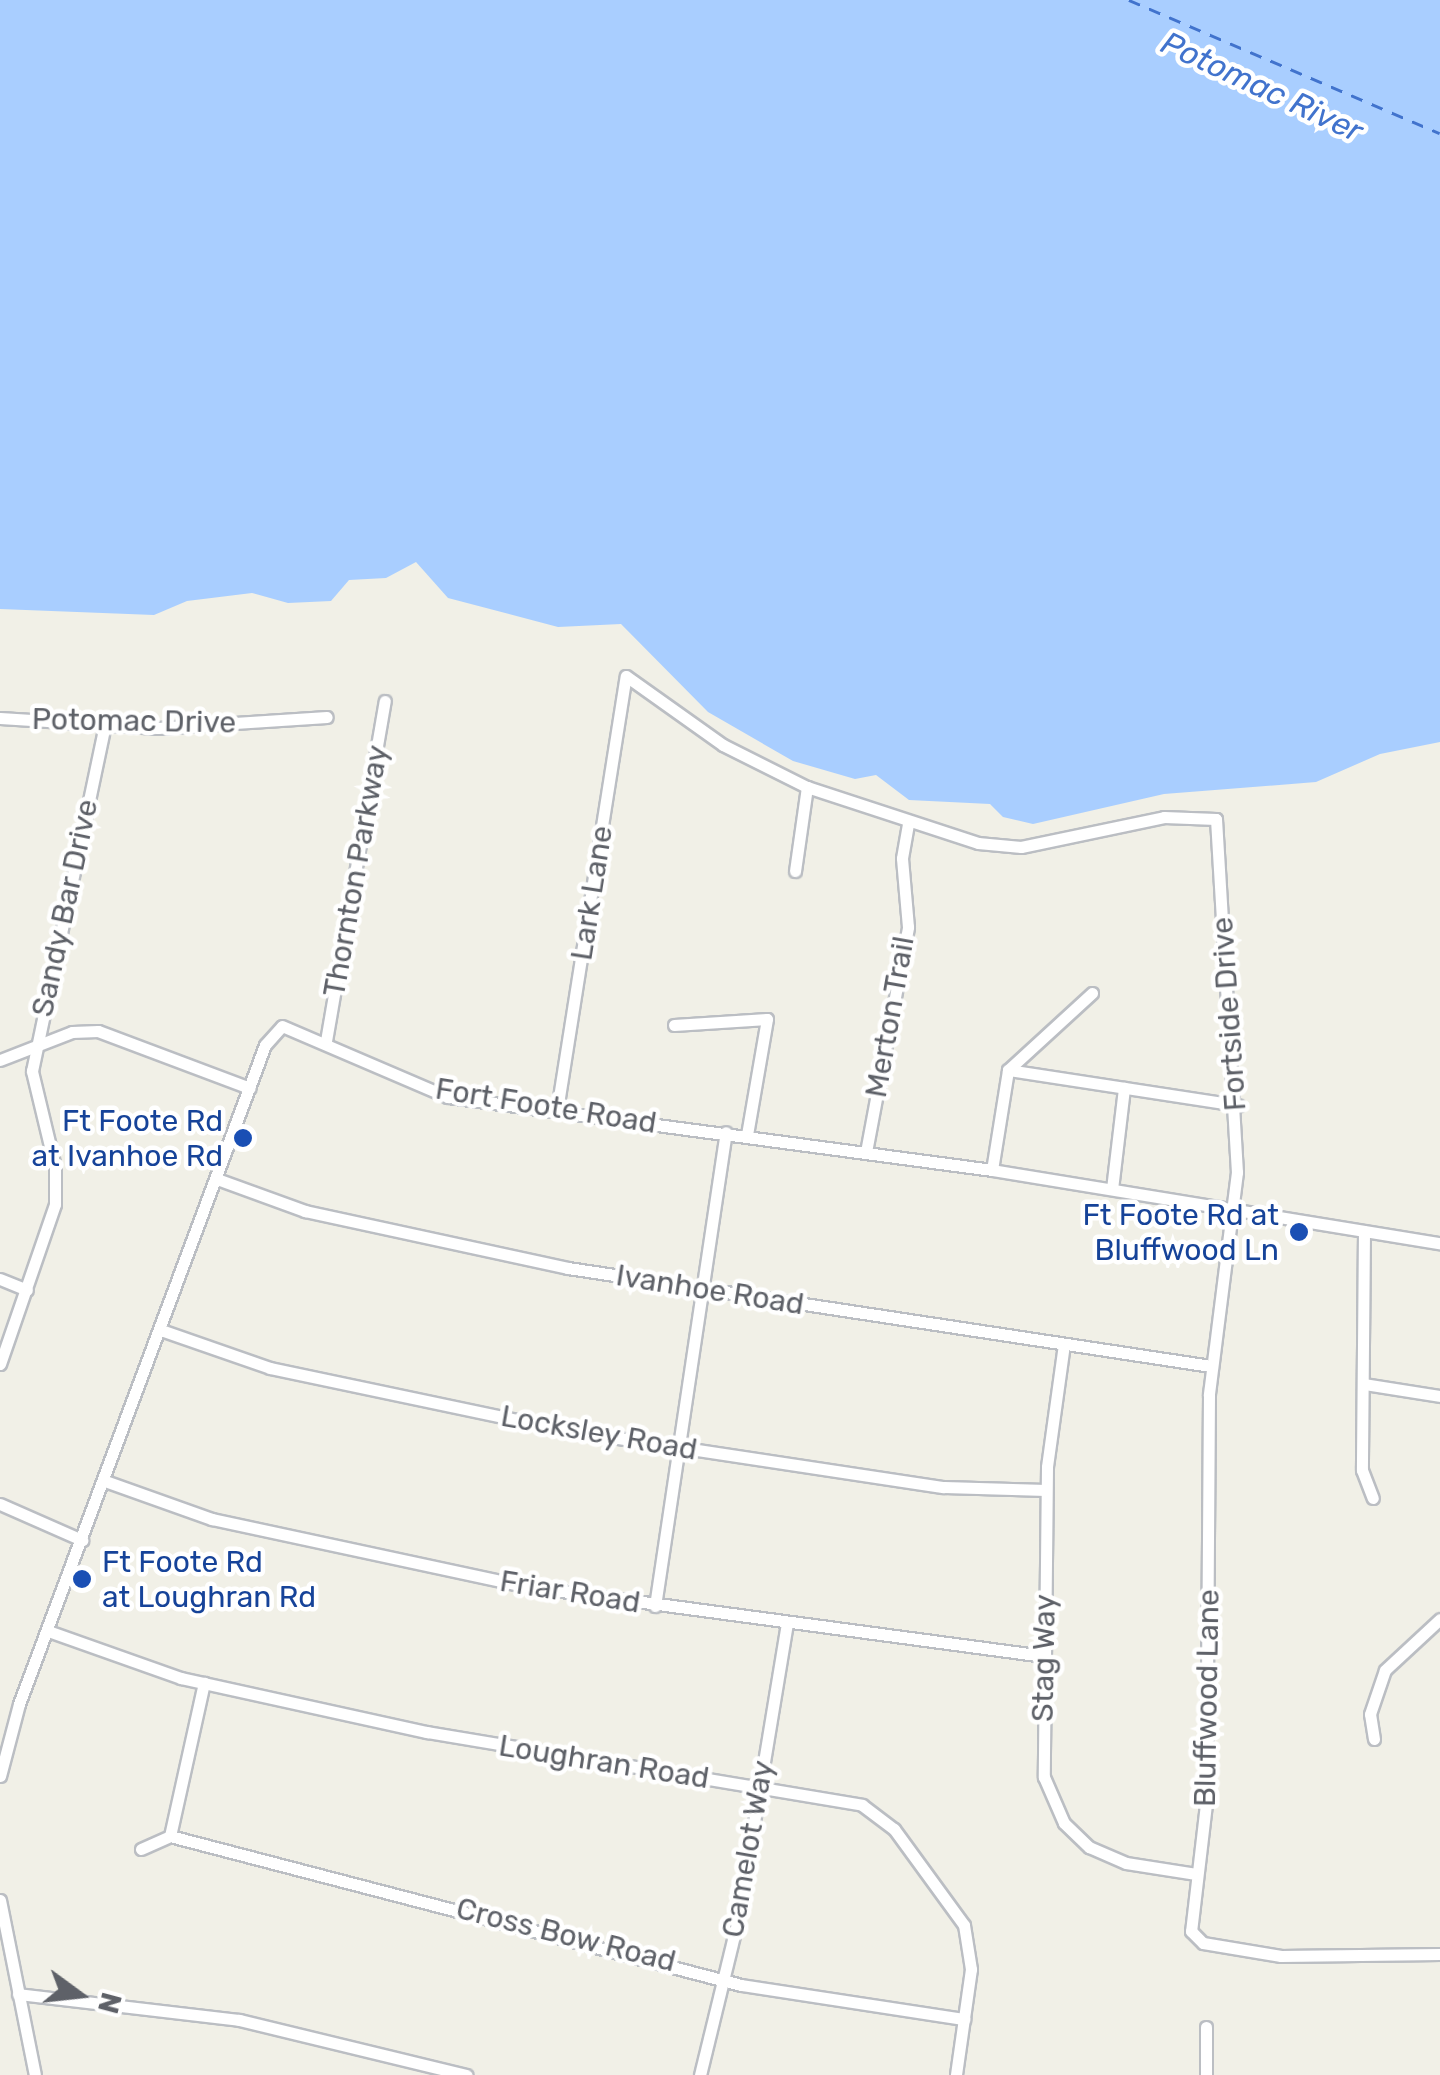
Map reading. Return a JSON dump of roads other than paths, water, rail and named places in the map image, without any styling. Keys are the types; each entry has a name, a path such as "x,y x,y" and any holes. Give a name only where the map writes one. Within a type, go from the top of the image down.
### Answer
{"street":[{"name":"Lark Lane","path":"557,1110 626,676 722,745 806,787"},
{"name":"Thornton Parkway","path":"326,1041 384,701"},
{"name":"Potomac Drive","path":"0,718 104,726 327,717"},
{"name":"Sandy Bar Drive","path":"36,1044 104,726"},
{"path":"794,871 806,787 908,823"},
{"name":"Fortside Drive","path":"908,823 1022,847 1164,816 1216,818 1238,1105 1235,1210"},
{"name":"Merton Trail","path":"866,1152 908,927 902,869 908,823"},
{"path":"992,1170 1008,1070 1092,993"},
{"path":"674,1026 767,1019 747,1135"},
{"name":"Fort Foote Road","path":"0,1776 2,1749 275,1028 326,1041 430,1092 992,1170 1440,1243"},
{"name":"Sandy Bar Drive","path":"36,1044 72,1032 111,1032 250,1088"},
{"path":"0,1060 36,1044 34,1097 56,1189 27,1290 0,1364"},
{"path":"1008,1070 1238,1105"},
{"path":"1112,1189 1124,1088"},
{"path":"655,1606 726,1132"},
{"name":"Ivanhoe Road","path":"218,1180 305,1211 702,1289 1211,1366"},
{"name":"Bluffwood Lane","path":"1235,1210 1211,1366 1206,1804 1190,1923 1203,1943 1291,1956 1440,1954"},
{"path":"1364,1230 1362,1470 1373,1498"},
{"path":"0,1279 27,1290"},
{"name":"Locksley Road","path":"162,1330 270,1368 678,1447 944,1487 1046,1490"},
{"name":"Stag Way","path":"1064,1344 1046,1490 1044,1777 1064,1823 1106,1856 1196,1874"},
{"path":"1364,1384 1440,1396"},
{"name":"Friar Road","path":"105,1481 243,1526 655,1606 1044,1656"},
{"path":"0,1504 82,1540"},
{"path":"1374,1738 1370,1714 1385,1670 1440,1619"},
{"name":"Camelot Way","path":"700,2075 724,1978 787,1622"},
{"name":"Loughran Road","path":"48,1632 204,1683 491,1745 848,1800 894,1829 964,1925 971,1953 956,2075"},
{"path":"141,1848 170,1836 204,1683"},
{"name":"Cross Bow Road","path":"170,1836 724,1978 964,2019"},
{"path":"0,1900 35,2075"},
{"path":"18,1994 239,2020 466,2075"},
{"path":"1206,2027 1206,2075"}],"water":[{"name":"Potomac River","path":"0,0 1440,0 1440,742 1380,754 1316,782 1164,794 1033,824 1003,817 990,804 909,800 876,775 855,779 793,761 708,712 621,624 558,627 448,598 416,562 386,578 349,580 331,601 288,603 252,593 187,601 154,615 0,609"}],"place":[{"name":"Ft Foote Rd at Ivanhoe Rd","path":"243,1138"},
{"name":"Ft Foote Rd at Bluffwood Ln","path":"1299,1232"},
{"name":"Ft Foote Rd at Loughran Rd","path":"82,1579"}]}
